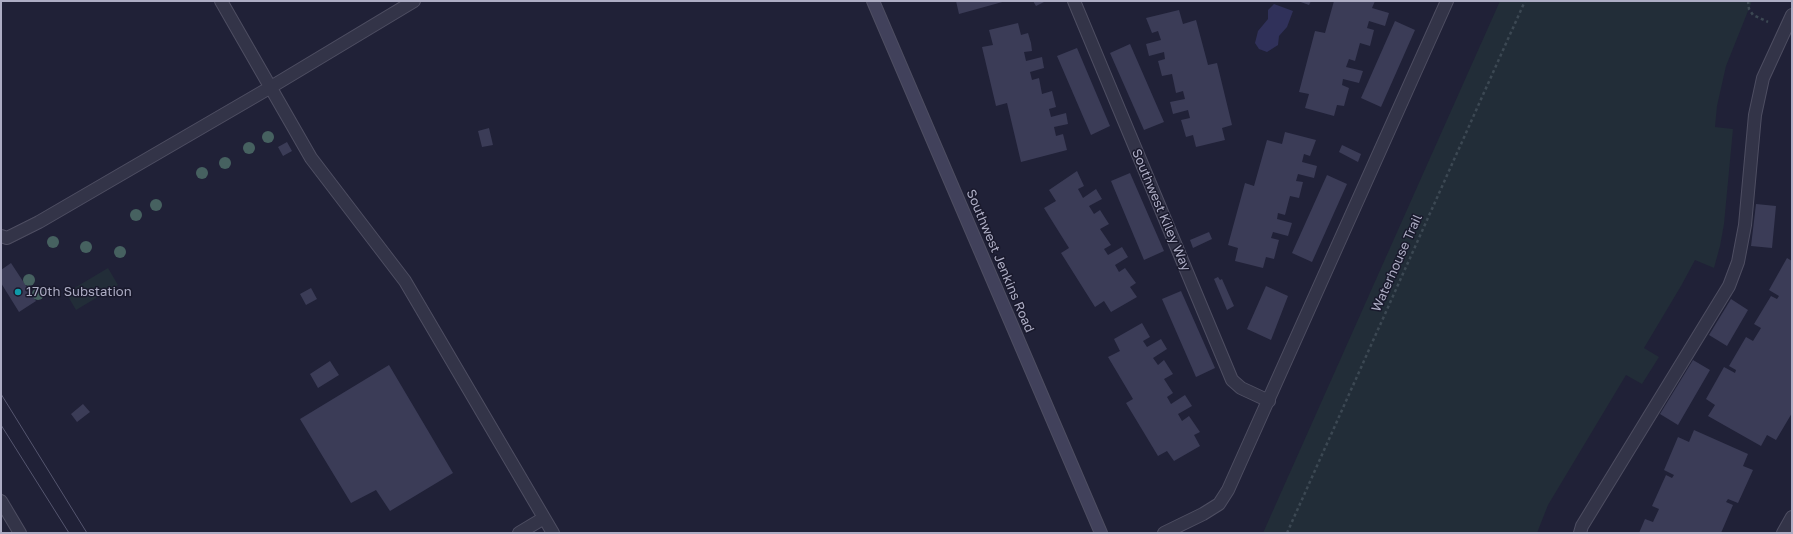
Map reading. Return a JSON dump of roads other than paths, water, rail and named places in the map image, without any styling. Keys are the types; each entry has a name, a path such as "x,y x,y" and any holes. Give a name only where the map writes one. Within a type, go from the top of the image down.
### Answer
{"main road":[{"name":"Southwest Jenkins Road","path":"873,1 1101,533"}],"lane":[{"path":"221,1 311,158 405,281 553,533"},
{"path":"1,236 7,238 39,222 271,87 414,1"},
{"name":"Southwest Kiley Way","path":"1074,1 1232,380 1241,388 1269,402"},
{"path":"1164,533 1203,514 1219,504 1228,490 1269,402 1447,1"},
{"path":"1580,533 1582,526 1729,286 1738,262 1745,225 1755,115 1763,78 1792,15"},
{"path":"1,501 20,533"},
{"path":"1782,533 1792,517"},
{"path":"520,533 544,518"}],"tram line":[{"path":"1,394 87,533"},
{"path":"1,425 69,533"}],"place":[{"name":"170th Substation","path":"18,292"}]}
